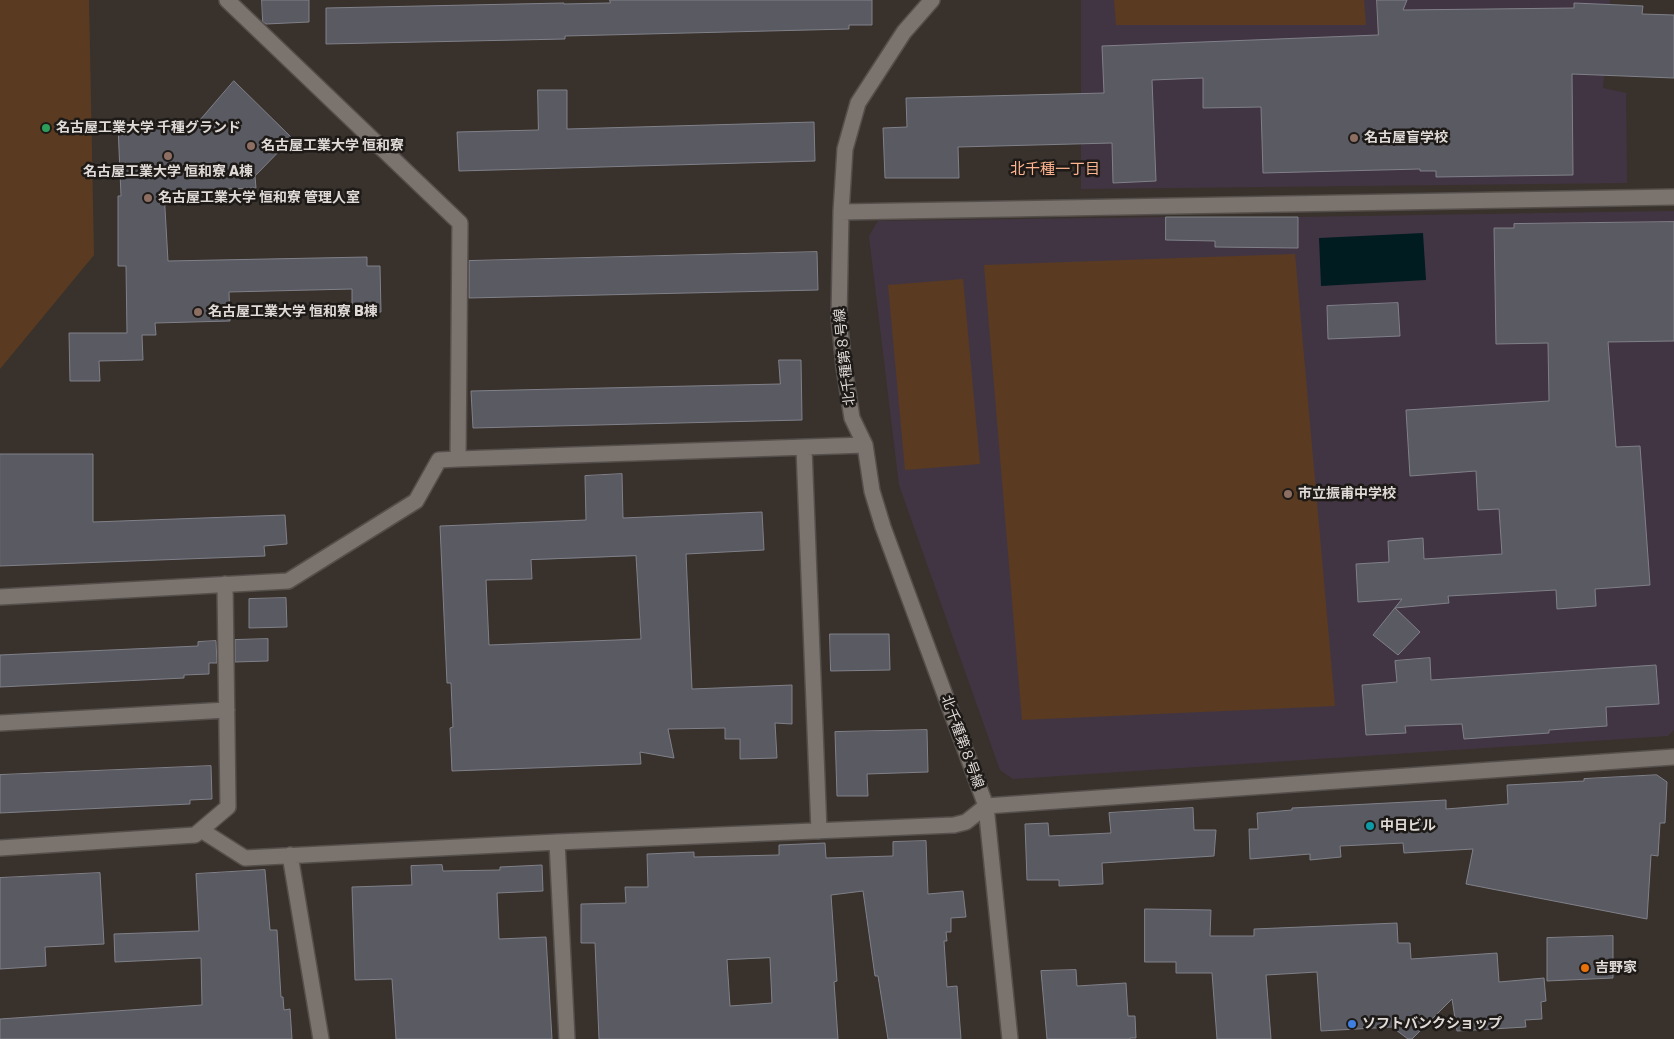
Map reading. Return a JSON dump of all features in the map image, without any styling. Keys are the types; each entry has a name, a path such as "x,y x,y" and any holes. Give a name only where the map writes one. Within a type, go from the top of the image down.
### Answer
{"street":[{"path":"227,0 460,223 458,459"},
{"name":"北千種第８号線","path":"932,0 904,32 858,103 845,149 841,212 839,318 852,418 865,445 872,491 883,527 986,806 1010,1039"},
{"path":"841,212 1674,197"},
{"path":"0,597 288,581 416,501 439,460 865,445"},
{"path":"804,448 820,830"},
{"path":"0,848 195,835 228,807 225,584"},
{"path":"0,723 227,710"},
{"path":"201,830 245,858 556,842 954,825 966,822 986,806 1674,757"},
{"path":"556,842 567,1039"},
{"path":"290,855 321,1039"}],"shaded area":[{"name":"名古屋工業大学 千種グランド","path":"0,0 89,0 94,255 0,369"},
{"name":"名古屋盲学校","path":"1081,0 1610,0 1603,88 1626,93 1627,183 1081,189"},
{"path":"1114,0 1364,0 1366,25 1116,25"},
{"name":"市立振甫中学校","path":"1674,211 1674,730 1668,736 1013,779 1000,770 899,485 869,236 878,221"},
{"path":"1295,254 1335,706 1022,720 984,265"},
{"path":"963,279 980,464 905,470 888,285"}],"water":[{"path":"1423,233 1426,280 1321,286 1319,238"}],"building":[{"path":"262,0 309,0 309,22 266,24 263,22"},
{"path":"610,0 872,0 872,25 849,25 849,29 565,36 565,39 326,44 326,8 610,3"},
{"name":"名古屋盲学校","path":"1377,0 1407,0 1403,10 1574,8 1574,3 1643,6 1642,14 1674,15 1674,78 1572,74 1573,175 1436,177 1436,171 1420,171 1420,169 1263,173 1261,107 1203,108 1203,78 1152,80 1156,181 1113,183 1112,143 958,147 959,178 885,178 883,128 907,127 906,98 1104,93 1102,46 1378,35"},
{"path":"234,81 292,138 255,176 256,188 164,191 168,261 367,257 367,266 380,266 381,312 352,312 352,289 229,292 230,321 155,323 156,335 142,335 143,360 99,361 100,381 70,381 69,333 127,333 126,266 118,266 118,196 121,196 118,126 197,123"},
{"path":"538,90 567,90 567,129 814,122 815,161 459,171 457,132 538,130"},
{"path":"1166,217 1298,217 1298,248 1215,247 1215,241 1166,240"},
{"path":"1674,222 1674,341 1608,342 1616,447 1640,446 1650,585 1595,589 1596,606 1557,609 1556,590 1448,596 1449,603 1395,608 1420,632 1398,655 1373,635 1402,599 1358,602 1356,564 1389,562 1388,541 1423,538 1424,559 1502,554 1499,509 1478,510 1476,471 1410,476 1406,410 1549,401 1548,343 1496,344 1494,228 1514,228 1514,224"},
{"path":"817,252 818,290 469,298 469,261"},
{"path":"1398,303 1400,336 1328,339 1327,306"},
{"path":"779,360 801,360 802,420 473,428 471,391 780,384"},
{"path":"0,454 93,454 93,522 285,515 287,544 264,546 265,556 0,566"},
{"path":"622,474 623,518 762,512 764,550 686,554 692,689 792,685 792,724 775,723 777,758 740,759 740,739 725,739 725,728 668,729 674,758 640,752 641,764 452,771 450,728 453,727 451,683 447,683 440,526 586,520 585,476","holes":["636,556 641,639 489,645 486,580 532,579 531,560"]},
{"path":"286,598 287,627 249,628 249,599"},
{"path":"830,634 889,634 890,670 831,671"},
{"path":"268,639 268,661 235,662 235,640"},
{"path":"216,641 217,663 209,663 209,674 184,675 184,678 0,687 0,655 198,646 198,642"},
{"path":"1430,658 1431,680 1656,665 1659,704 1606,707 1607,726 1549,730 1549,733 1464,739 1462,724 1405,726 1406,733 1366,735 1362,685 1397,682 1395,661"},
{"path":"927,730 928,772 867,774 868,796 837,796 835,732"},
{"path":"211,766 212,799 190,800 190,804 0,813 0,775"},
{"path":"1657,775 1667,782 1665,823 1660,823 1658,856 1651,855 1647,919 1466,884 1473,849 1404,853 1403,843 1340,846 1341,857 1310,860 1310,854 1250,859 1249,829 1258,829 1257,813 1292,810 1292,808 1446,800 1446,809 1508,804 1507,785"},
{"path":"1193,808 1194,830 1216,830 1214,856 1102,863 1103,884 1059,886 1059,880 1027,880 1025,824 1048,823 1049,836 1111,833 1109,813"},
{"path":"926,841 928,894 963,891 966,917 951,918 951,932 946,932 947,941 944,941 947,987 957,986 961,1039 888,1039 878,976 875,976 863,891 831,895 837,981 834,982 838,1039 599,1039 595,943 581,943 581,904 626,903 625,887 648,887 647,854 694,852 694,857 779,855 779,845 825,843 826,858 893,856 893,842","holes":["770,958 772,1003 730,1006 727,960"]},
{"path":"442,865 443,871 500,870 500,867 542,865 543,891 497,893 499,939 546,937 552,1039 396,1039 392,979 355,980 352,887 412,885 411,866"},
{"path":"265,870 270,930 277,930 281,997 283,997 284,1010 290,1009 292,1039 0,1039 0,1019 202,1005 201,958 115,962 114,934 199,931 196,874"},
{"path":"100,873 104,944 45,947 46,966 0,969 0,878"},
{"path":"1145,909 1211,910 1210,936 1254,936 1254,929 1397,923 1398,943 1410,943 1411,959 1497,953 1499,982 1544,978 1546,1001 1541,1002 1542,1019 1525,1020 1526,1027 1457,1031 1452,999 1412,1039 1408,1039 1392,1027 1321,1031 1317,972 1266,975 1271,1039 1217,1039 1212,973 1176,973 1176,962 1145,962"},
{"path":"1613,936 1613,978 1547,981 1547,938"},
{"path":"1076,970 1077,986 1126,983 1128,1016 1135,1016 1136,1038 1047,1039 1041,971"}],"place":[{"name":"名古屋工業大学 千種グランド","path":"46,128"},
{"name":"名古屋盲学校","path":"1354,138"},
{"name":"名古屋工業大学 恒和寮","path":"251,146"},
{"name":"名古屋工業大学 恒和寮 A棟","path":"168,156"},
{"name":"名古屋工業大学 恒和寮 管理人室","path":"148,198"},
{"name":"名古屋工業大学 恒和寮 B棟","path":"198,312"},
{"name":"市立振甫中学校","path":"1288,494"},
{"name":"中日ビル","path":"1370,826"},
{"name":"吉野家","path":"1585,968"},
{"name":"ソフトバンクショップ","path":"1352,1024"}],"district":[{"name":"北千種一丁目","path":"1055,170"}]}
